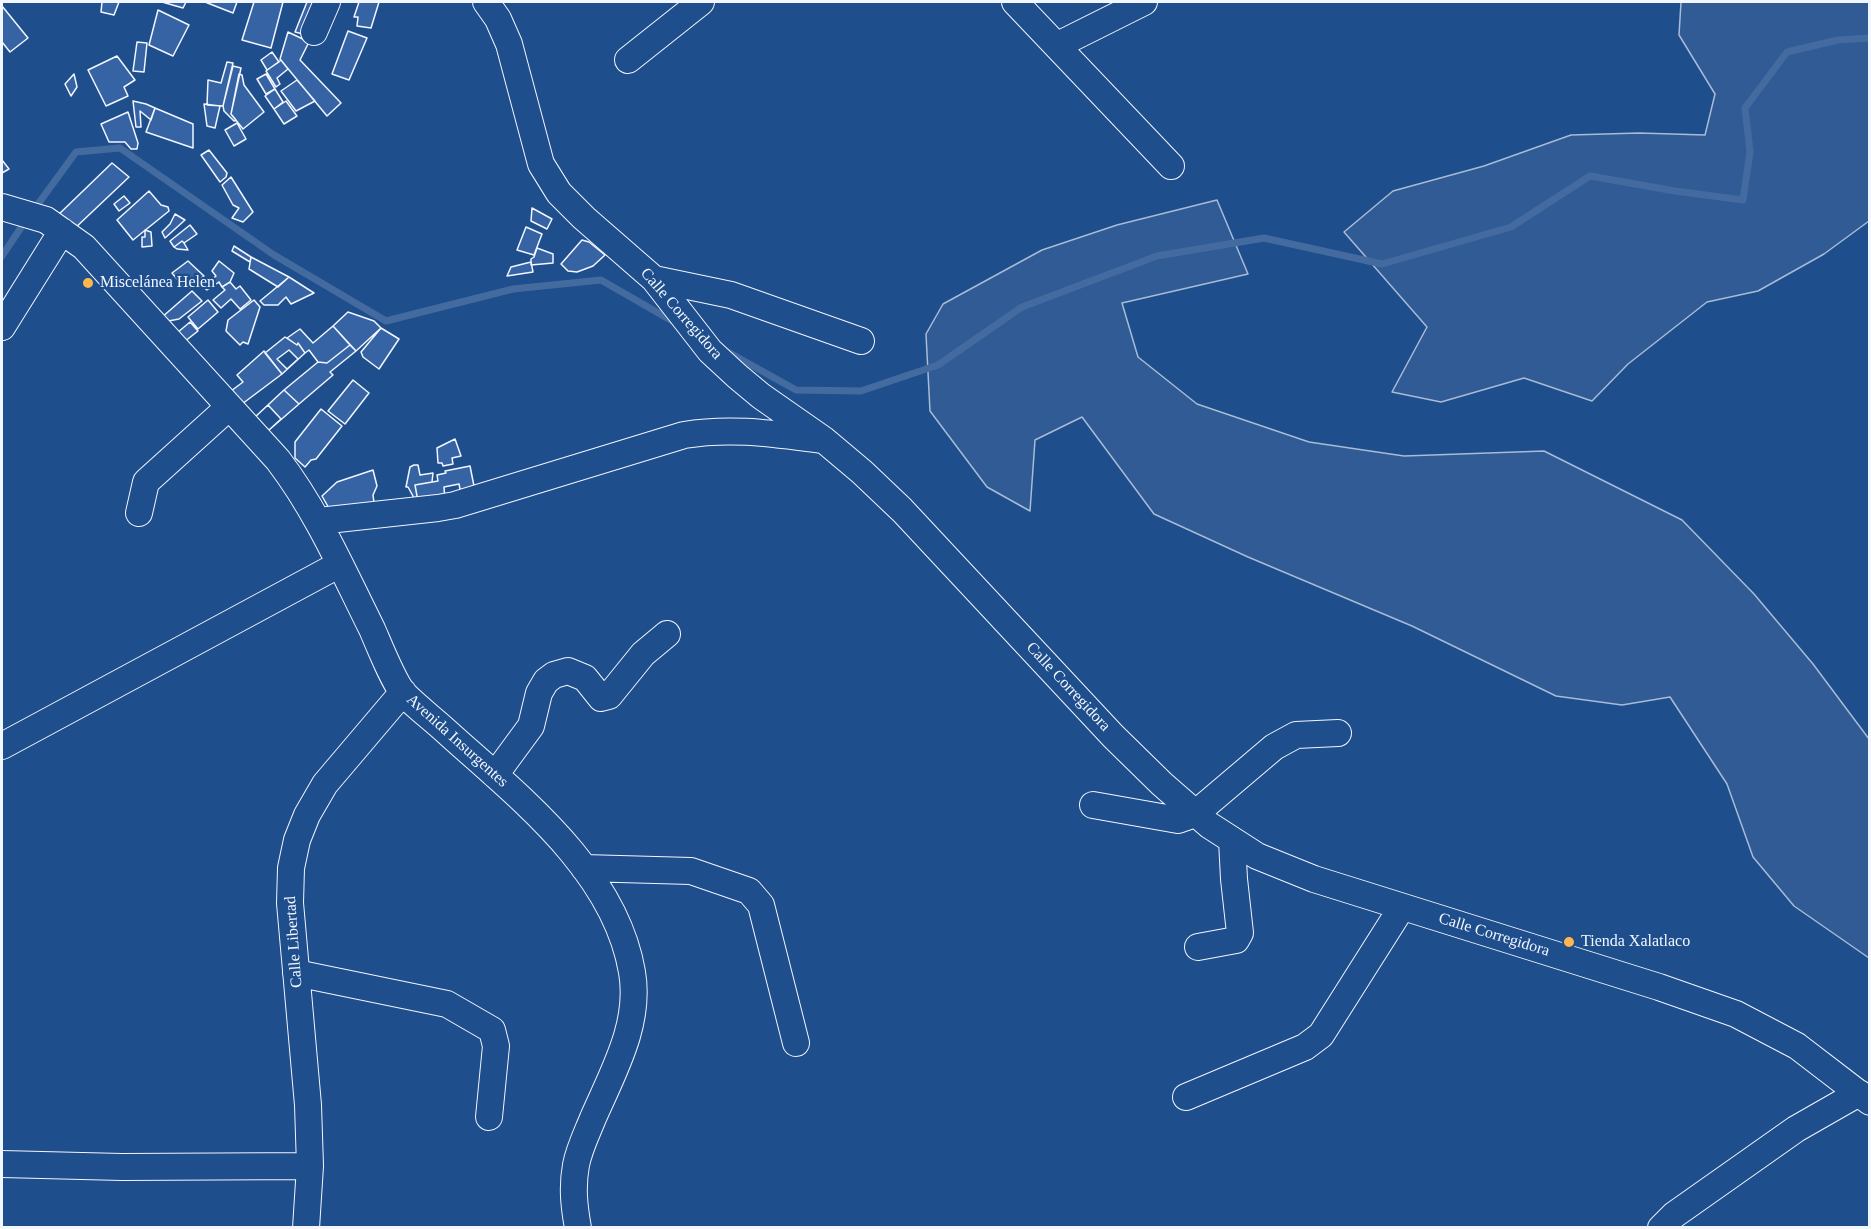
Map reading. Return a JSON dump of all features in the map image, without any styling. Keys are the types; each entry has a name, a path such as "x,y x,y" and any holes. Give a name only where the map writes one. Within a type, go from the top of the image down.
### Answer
{"street":[{"path":"314,32 327,2"},
{"name":"Calle Corregidora","path":"486,2 498,19 509,44 541,164 559,193 654,279 710,351 761,396 824,440 862,471 902,510 1113,736 1195,814 1257,856 1314,879 1659,987 1736,1014 1797,1046 1864,1097"},
{"path":"627,60 701,2"},
{"path":"1015,2 1171,166"},
{"path":"1058,45 1144,2"},
{"path":"2,327 54,226 4,208"},
{"name":"Avenida Insurgentes","path":"54,226 84,247 278,459 319,521 403,692 495,775 563,842 593,879 619,929 632,972 634,1012 622,1051 587,1131 576,1163 572,1195 578,1227"},
{"path":"654,279 731,295 861,341"},
{"path":"139,513 146,482 229,407"},
{"path":"319,521 455,505 684,435 711,430 741,430 824,440"},
{"path":"2,746 340,564"},
{"path":"495,775 531,726 539,693 546,681 554,675 568,671 585,678 601,699 609,696 643,654 667,634"},
{"name":"Calle Libertad","path":"306,1227 310,1166 308,1105 290,903 291,868 297,840 307,815 325,784 403,692"},
{"path":"1093,805 1178,820 1195,814 1274,747 1296,735 1338,733"},
{"path":"1198,947 1236,940 1239,933 1232,840"},
{"path":"584,868 691,871 749,891 761,905 796,1043"},
{"path":"1186,1097 1305,1047 1322,1035 1402,907"},
{"path":"296,973 447,1004 492,1030 496,1046 489,1117"},
{"path":"1661,1227 1674,1215 1796,1129 1864,1097"},
{"path":"2,1164 122,1167 310,1166"}],"shaded area":[{"path":"1681,2 1869,2 1869,221 1824,254 1758,291 1707,302 1628,364 1592,401 1524,378 1441,402 1392,392 1427,327 1344,232 1393,191 1484,166 1571,135 1639,133 1705,135 1715,94 1679,35"},
{"path":"1217,200 1248,274 1122,303 1138,357 1197,404 1309,442 1404,456 1544,451 1682,520 1754,594 1813,664 1869,739 1869,958 1794,906 1753,857 1727,784 1670,697 1622,705 1556,696 1412,626 1248,557 1154,514 1082,417 1035,440 1030,511 987,487 930,411 926,334 943,304 1042,250 1117,225"}],"building":[{"path":"102,2 119,2 114,15 101,12"},
{"path":"162,2 186,2 183,8"},
{"path":"205,2 237,2 233,13"},
{"path":"254,2 283,2 271,48 242,40"},
{"path":"307,2 323,2 311,36 295,32"},
{"path":"359,2 379,2 371,28 357,26 358,17 354,17"},
{"path":"2,6 28,38 10,52 2,42"},
{"path":"158,10 189,25 173,56 149,45"},
{"path":"348,31 367,38 349,80 332,74"},
{"path":"288,32 309,42 300,60 341,103 327,116 280,59"},
{"path":"137,42 147,43 144,72 133,71"},
{"path":"272,52 279,62 267,70 261,60"},
{"path":"117,56 135,80 124,87 128,96 106,106 88,70"},
{"path":"281,60 288,69 277,78 280,84 276,87 266,71"},
{"path":"227,62 233,63 223,106 207,105 208,80 221,83"},
{"path":"233,66 241,68 231,114 236,120 234,121 224,111 223,106"},
{"path":"74,74 77,87 71,96 65,84"},
{"path":"239,74 242,75 244,85 264,112 243,129 231,114"},
{"path":"266,74 275,89 266,94 257,79"},
{"path":"297,80 315,101 296,111 281,91"},
{"path":"275,89 283,102 274,109 265,96"},
{"path":"133,101 155,108 151,120 140,111 141,127 136,127"},
{"path":"286,101 297,116 284,124 274,109"},
{"path":"204,104 220,106 215,128 207,126"},
{"path":"155,108 193,124 193,148 146,132"},
{"path":"128,112 138,143 137,149 131,149 125,142 109,142 101,124"},
{"path":"237,123 246,139 234,146 225,130"},
{"path":"209,150 227,173 220,182 201,155"},
{"path":"2,160 9,169 2,173"},
{"path":"112,163 129,177 73,230 55,218"},
{"path":"231,177 253,212 243,222 232,218 239,208 233,205 222,185"},
{"path":"149,191 161,205 168,207 169,211 133,240 117,220"},
{"path":"124,196 130,203 119,211 114,204"},
{"path":"532,208 552,219 547,229 531,221"},
{"path":"175,214 185,220 165,238 162,232 170,224"},
{"path":"190,225 197,234 174,247 170,241"},
{"path":"526,227 542,234 534,255 517,250"},
{"path":"145,230 151,232 152,246 142,247"},
{"path":"582,240 589,242 605,255 593,266 577,272 568,271 561,264"},
{"path":"182,241 184,243 188,250 174,247"},
{"path":"234,246 251,257 250,262 232,251"},
{"path":"537,248 553,254 553,263 531,265 531,259"},
{"path":"251,257 289,277 278,287 249,269"},
{"path":"188,261 204,276 190,288 186,282 182,285 172,273"},
{"path":"219,261 234,273 230,282 222,287 219,282 207,290 203,287 205,282 216,276 212,271"},
{"path":"531,262 533,272 507,276 511,267"},
{"path":"289,277 314,293 291,304 286,297 278,305 264,305 260,301"},
{"path":"230,282 236,289 240,286 251,300 240,309 231,299 221,308 213,300 225,290 222,287"},
{"path":"192,291 202,301 179,319 163,322 161,318"},
{"path":"208,300 218,312 198,329 188,317"},
{"path":"254,300 260,307 248,344 243,342 240,345 226,331 228,320"},
{"path":"348,312 374,321 381,328 356,351 333,326"},
{"path":"190,322 198,331 184,342 177,333"},
{"path":"333,326 350,345 327,363 318,362 309,350 305,353 298,343 297,345 287,338 300,329 313,343"},
{"path":"381,328 399,339 379,369 363,357 361,352"},
{"path":"285,337 297,345 298,343 305,353 282,374 265,353"},
{"path":"350,345 356,351 330,372 333,375 299,404 284,390 318,362 327,363"},
{"path":"289,350 298,359 287,369 277,359"},
{"path":"264,351 282,374 242,404 231,391 243,382 237,375"},
{"path":"353,380 369,393 345,424 328,411"},
{"path":"284,390 299,404 269,430 254,418"},
{"path":"268,405 281,419 269,430 254,418"},
{"path":"321,409 342,426 316,459 311,460 305,467 295,458 295,442"},
{"path":"455,439 461,456 452,458 453,464 443,466 442,463 438,463 437,448"},
{"path":"418,465 420,475 433,473 432,482 415,485 419,507 406,487 410,467"},
{"path":"470,466 476,496 419,507 415,485 438,481 437,475 446,473 445,471"},
{"path":"373,470 377,486 373,495 375,510 330,510 322,496 337,482"},
{"path":"459,484 462,499 445,502 444,487"}],"waterway":[{"path":"726,351 796,390 861,391 938,365 1022,307 1157,256 1264,238 1382,264 1511,227 1590,176 1743,200 1750,152 1745,108 1787,52 1838,40 1870,38"},
{"path":"33,211 76,152 120,148 274,255 386,321 513,289 601,280 674,322"},
{"path":"2,256 26,220"}],"place":[{"name":"Miscelánea Helen","path":"88,283"},
{"name":"Tienda Xalatlaco","path":"1569,942"}]}
